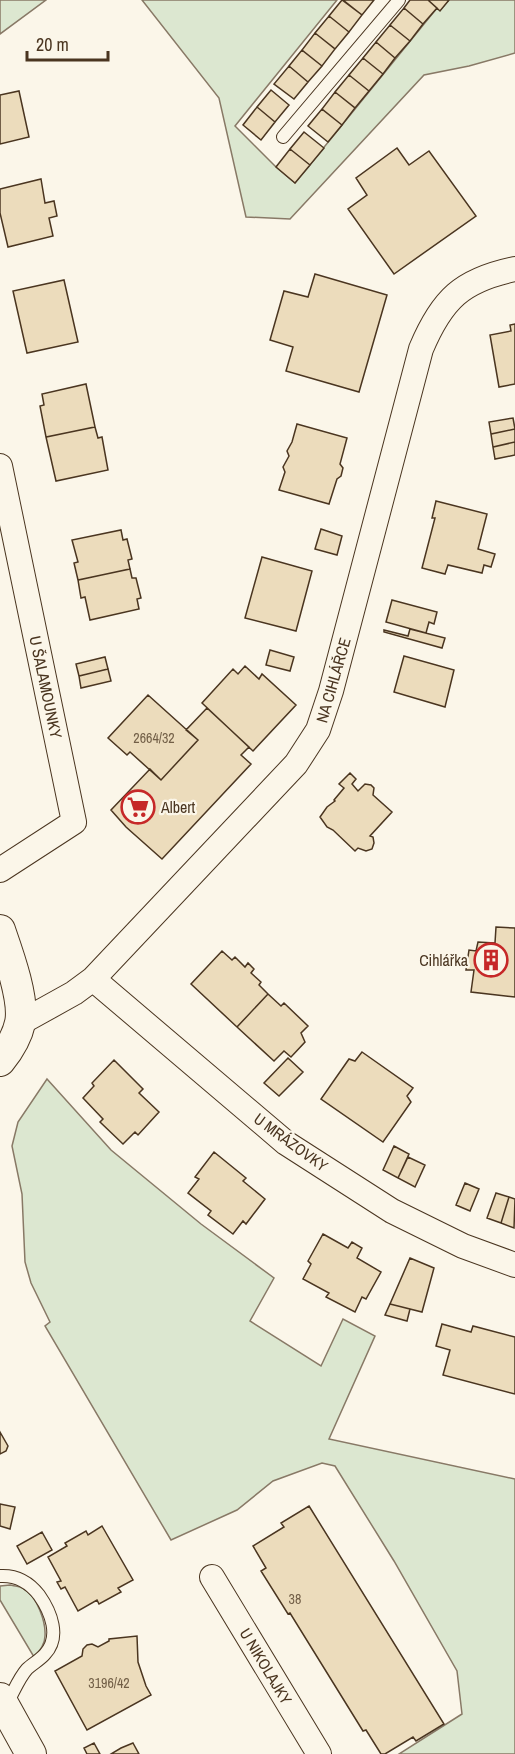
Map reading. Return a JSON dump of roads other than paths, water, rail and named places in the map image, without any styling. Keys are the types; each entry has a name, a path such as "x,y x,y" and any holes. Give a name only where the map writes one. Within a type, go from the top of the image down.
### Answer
{"street":[{"name":"NA CIHLÁŘCE","path":"20,1023 93,980 296,764 318,730 331,691 421,349 433,321 449,299 459,292 489,274 515,269"},
{"name":"U ŠALAMOUNKY","path":"0,466 74,822 0,870"},
{"path":"0,930 19,999 20,1023 9,1049 0,1062"},
{"name":"U MRÁZOVKY","path":"93,980 286,1143 392,1211 463,1246 515,1265"},
{"name":"U NIKOLAJKY","path":"212,1577 319,1754"},
{"path":"2,1707 32,1754"}],"lane":[{"path":"282,137 399,0"},
{"path":"0,1576 16,1577 36,1590 54,1627 49,1650 27,1669 2,1707"}],"place":[{"name":"Albert","path":"138,807"},
{"name":"Cihlářka","path":"491,960"}]}
